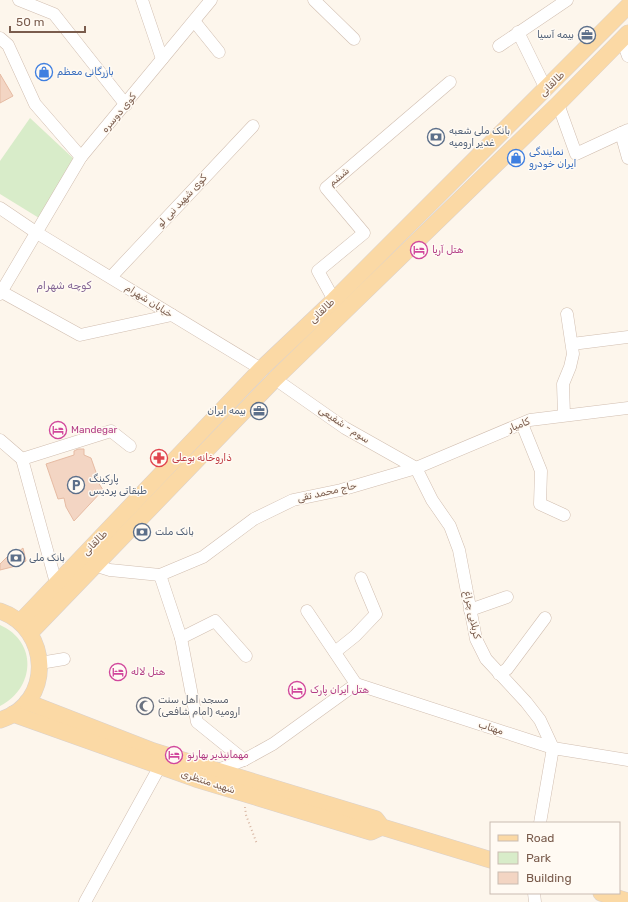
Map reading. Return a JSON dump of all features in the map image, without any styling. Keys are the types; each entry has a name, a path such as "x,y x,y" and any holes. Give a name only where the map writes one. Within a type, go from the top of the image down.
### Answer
{"main road":[{"name":"طالقانی","path":"25,627 56,583 261,369 334,300 628,6"},
{"name":"طالقانی","path":"25,627 94,565 275,379 558,104 625,36"},
{"path":"261,369 275,379"},
{"path":"0,610 8,613 25,627 39,653 40,663 36,687 27,702 7,717"},
{"name":"شهید منتظری","path":"27,702 154,751 246,794 371,832 382,827"},
{"name":"شهید منتظری","path":"7,717 160,766 198,772 215,771 376,818 382,827 490,860"},
{"path":"604,894 628,901"}],"street":[{"path":"19,0 54,14 126,105"},
{"path":"142,0 162,59"},
{"name":"کوی دوسره","path":"0,292 37,233 81,157 126,105 211,0"},
{"path":"314,0 354,39"},
{"path":"499,46 568,0"},
{"path":"194,21 219,52"},
{"path":"518,32 546,89"},
{"path":"625,36 628,56"},
{"path":"0,38 8,45 35,104 81,157"},
{"name":"ششم","path":"334,300 318,271 364,233 326,188 450,82"},
{"path":"558,104 576,154 624,131 628,158"},
{"name":"کوی شهید نبی لو","path":"111,277 253,126"},
{"name":"خیابان شهرام","path":"0,208 37,233 261,369"},
{"path":"0,292 80,335 172,315"},
{"path":"564,415 563,384 572,361 572,344 567,314"},
{"path":"572,344 628,337"},
{"name":"سوم - شفیعی","path":"275,379 345,428 416,468"},
{"name":"کامیار","path":"416,468 530,420 628,408"},
{"path":"522,424 541,471 540,504 564,515"},
{"path":"22,459 111,431 130,446"},
{"path":"0,440 22,459 56,583"},
{"name":"حاج محمد تقی","path":"160,574 203,557 254,519 293,500 341,490 416,468"},
{"name":"کربلایی چراغ","path":"416,468 432,500 450,526 459,550 476,640 486,659 526,702 540,720 554,748"},
{"path":"94,565 110,570 160,574 182,638 196,722 244,760"},
{"path":"335,652 355,636 376,614 361,578"},
{"path":"470,610 507,597"},
{"path":"215,771 244,760 273,744 356,684 307,611"},
{"path":"499,674 507,668 545,618"},
{"path":"182,638 215,621 246,656"},
{"path":"40,663 64,659"},
{"name":"مهتاب","path":"356,684 554,748 628,760"},
{"path":"540,822 554,748"},
{"path":"85,902 160,766"}],"path":[{"path":"246,794 245,810 257,844"}],"green space":[{"path":"30,118 75,160 39,218 0,194 0,161"},
{"path":"0,625 12,633 21,642 26,653 27,665 25,677 20,688 12,698 0,706"}],"building":[{"path":"0,74 13,96 0,103"},
{"name":"پارکینگ طبقاتی پردیس","path":"84,449 84,455 91,458 98,478 96,479 103,490 74,521 66,507 64,498 58,499 46,464 74,455 74,451"},
{"name":"بانک ملی","path":"23,548 26,561 0,570 0,564 12,552 13,556"}],"place":[{"name":"بیمه آسیا","path":"587,35"},
{"name":"بازرگانی معظم","path":"44,72"},
{"name":"بانک ملی شعبه غدیر ارومیه","path":"436,137"},
{"name":"نمایندگی ایران خودرو","path":"516,158"},
{"name":"هتل آریا","path":"419,250"},
{"name":"بیمه ایران","path":"259,411"},
{"name":"Mandegar","path":"58,430"},
{"name":"ذاروخانه بوعلی","path":"159,458"},
{"name":"پارکینگ طبقاتی پردیس","path":"76,485"},
{"name":"بانک ملت","path":"142,532"},
{"name":"بانک ملی","path":"16,558"},
{"name":"هتل لاله","path":"118,672"},
{"name":"هتل ایران پارک","path":"297,690"},
{"name":"مسجد اهل سنت ارومیه (امام شافعی)","path":"145,706"},
{"name":"مهمانپذیر بهارنو","path":"174,755"}],"district":[{"name":"کوچه شهرام","path":"64,285"}]}
